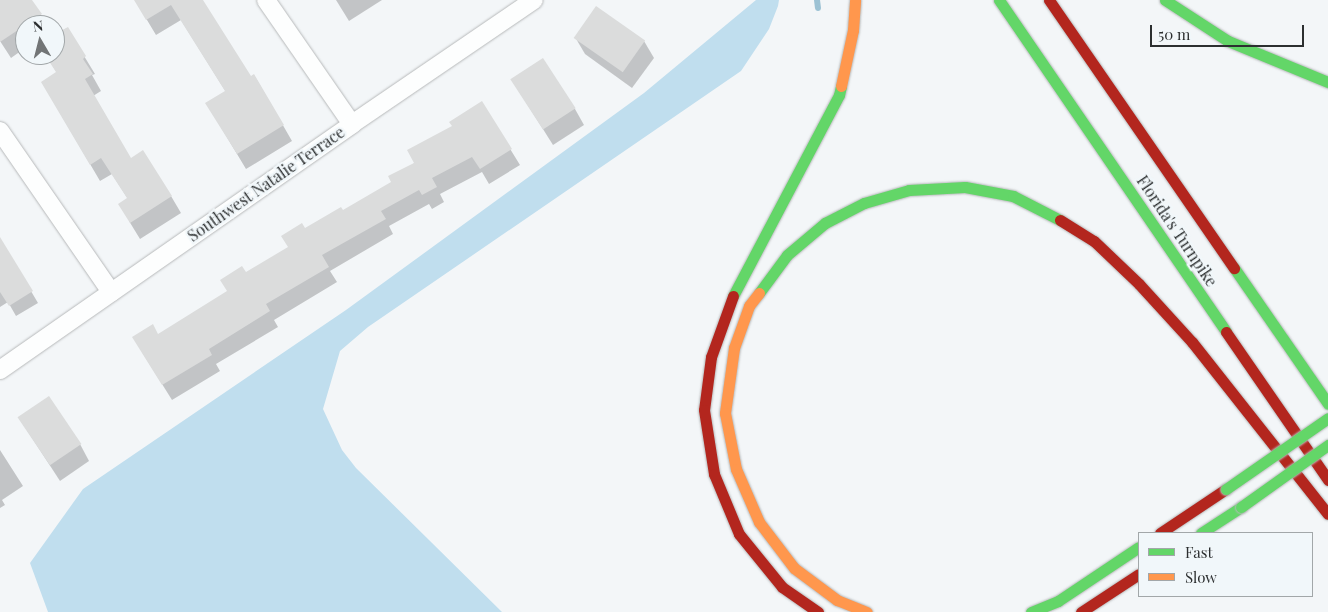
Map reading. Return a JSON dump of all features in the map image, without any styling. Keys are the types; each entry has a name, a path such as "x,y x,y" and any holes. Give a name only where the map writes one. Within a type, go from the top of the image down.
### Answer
{"highway":[{"path":"818,612 782,586 738,534 714,474 704,410 710,357 734,294 839,95 853,30 855,0"},
{"name":"Florida's Turnpike","path":"999,0 1328,480"},
{"name":"Florida's Turnpike","path":"1050,0 1328,404"},
{"path":"1165,0 1228,41 1328,82"},
{"path":"867,612 836,600 794,568 759,522 736,469 726,413 734,348 749,306 787,255 825,223 864,202 908,190 965,187 1013,196 1056,217 1094,241 1139,284 1192,342 1328,514"},
{"path":"1162,532 1226,490 1328,418"},
{"path":"1203,532 1328,445"},
{"path":"1031,612 1058,600 1138,548"},
{"path":"1081,612 1138,575"}],"street":[{"path":"266,0 352,124"},
{"name":"Southwest Natalie Terrace","path":"0,370 352,124 534,0"},
{"path":"0,131 111,292"}],"shaded area":[{"path":"756,0 779,0 769,29 741,71 368,327 340,351 323,409 342,450 356,468 502,612 48,612 30,563 83,489 346,310 644,93"}],"building":[{"path":"0,0 32,0 42,14 15,15 15,32 0,42"},
{"path":"134,0 203,0 251,76 254,74 284,125 237,154 205,103 225,91 171,5 146,20"},
{"path":"596,6 645,40 623,72 574,38"},
{"path":"68,27 86,56 83,59 93,74 85,79 131,158 143,150 172,196 130,223 118,204 127,198 101,158 90,165 41,82 56,72 51,65 65,65 65,29"},
{"path":"543,58 576,108 543,130 510,79"},
{"path":"482,101 512,149 480,169 472,157 432,178 437,187 422,195 419,190 381,211 386,219 322,255 329,267 266,304 270,311 209,349 212,355 162,385 132,337 153,324 158,334 227,291 220,280 242,266 246,272 288,247 281,236 302,223 305,228 341,207 343,210 391,182 388,176 414,163 407,150 452,126 449,122"},
{"path":"0,237 33,291 9,306 0,292"},
{"path":"49,396 81,444 50,465 17,417"}],"waterway":[{"path":"817,0 818,8"}],"traffic: fast":[{"path":"999,0 1226,332"},
{"path":"1165,0 1228,41 1328,82"},
{"path":"733,296 839,95 841,86"},
{"path":"759,293 787,255 825,223 864,203 909,190 965,187 1013,196 1060,220"},
{"path":"1234,268 1328,404"},
{"path":"1226,489 1328,418"},
{"path":"1241,507 1328,445"},
{"path":"1203,532 1241,507"},
{"path":"1031,612 1058,601 1138,548"}],"traffic: slow":[{"path":"841,86 853,30 855,0"},
{"path":"759,293 749,306 734,348 725,413 736,469 759,522 794,568 837,600 867,612"}],"traffic: jam":[{"path":"1049,0 1234,268"},
{"path":"1060,220 1094,241 1139,284 1192,342 1328,514"},
{"path":"733,296 711,357 704,410 714,474 739,534 782,587 818,612"},
{"path":"1226,332 1328,480"},
{"path":"1162,532 1226,489"},
{"path":"1081,612 1138,575"}]}
